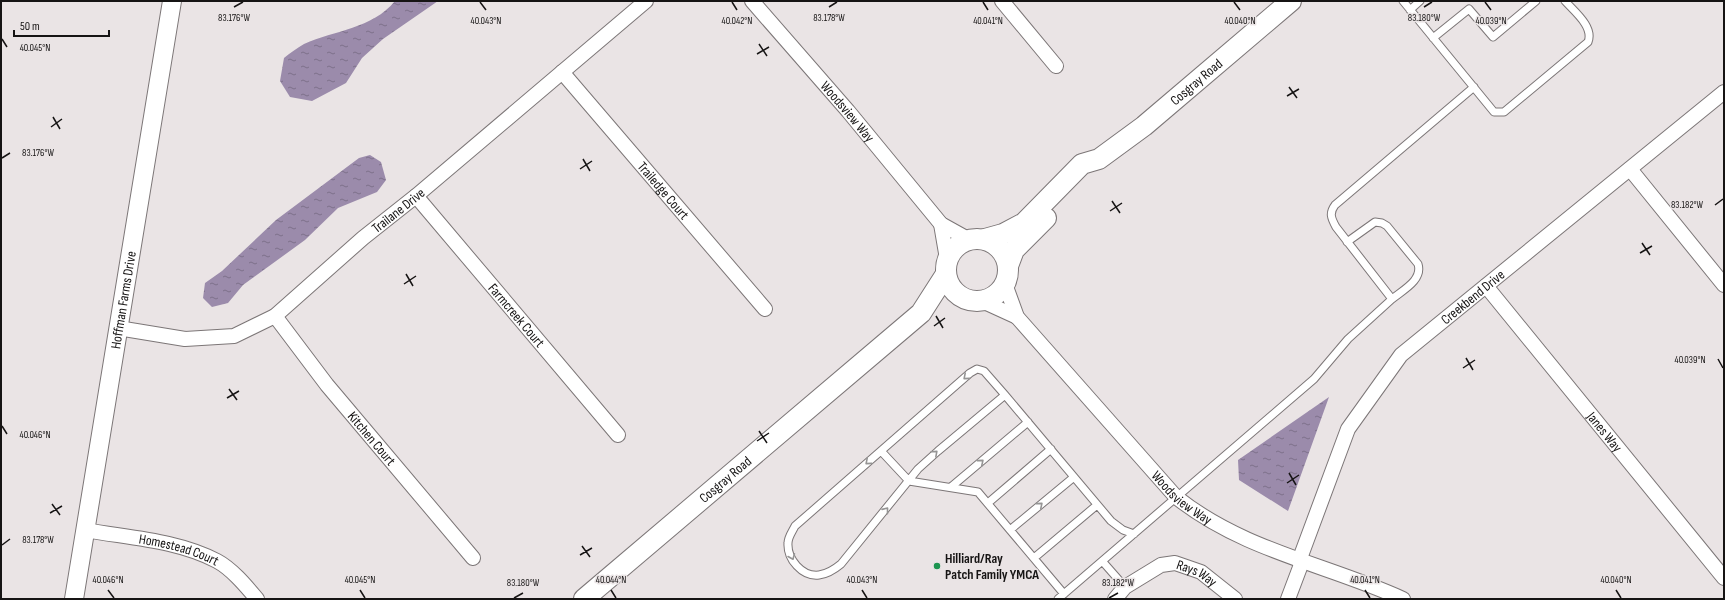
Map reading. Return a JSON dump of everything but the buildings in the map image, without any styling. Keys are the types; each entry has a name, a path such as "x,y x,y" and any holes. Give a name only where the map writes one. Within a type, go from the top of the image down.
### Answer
{"main road":[{"name":"Cosgray Road","path":"977,239 1003,234 1024,223 1082,164 1099,159 1144,126 1291,1"},
{"name":"Cosgray Road","path":"1006,275 1014,250 1090,174 1099,159"},
{"path":"977,239 998,247 1003,252 1006,275 999,292 991,298 974,300 952,289 946,266 955,246 977,239"},
{"name":"Cosgray Road","path":"584,599 921,313 946,266"},
{"name":"Cosgray Road","path":"921,313 974,300"}],"street":[{"name":"Hoffman Farms Drive","path":"74,599 172,1"},
{"name":"Trailane Drive","path":"118,328 185,339 234,336 275,316 363,238 416,196 646,1"},
{"name":"Woodsview Way","path":"752,1 848,110 941,224 977,239"},
{"path":"1002,1 1056,66"},
{"name":"Trailedge Court","path":"562,72 765,309"},
{"name":"Creekbend Drive","path":"1288,599 1300,561 1348,428 1401,355 1724,92"},
{"path":"1630,169 1724,285"},
{"name":"Farmcreek Court","path":"416,196 618,434"},
{"name":"Woodsview Way","path":"941,224 946,266"},
{"name":"Woodsview Way","path":"1006,275 1017,317 1176,497 1198,514 1243,539 1403,599"},
{"name":"Janes Way","path":"1486,286 1724,578"},
{"name":"Woodsview Way","path":"974,300 1017,317"},
{"name":"Kitchen Court","path":"275,316 332,390 473,558"},
{"name":"Homestead Court","path":"85,530 186,548 218,561 245,585 257,599"},
{"name":"Rays Way","path":"1115,599 1125,587 1161,565 1175,563 1201,572 1235,599"}],"lane":[{"path":"1403,1 1494,112 1504,112 1588,42 1591,36 1588,28 1565,1"},
{"path":"1410,10 1420,1"},
{"path":"1433,38 1469,9 1494,37 1536,1"},
{"path":"1392,299 1347,242 1331,218 1331,210 1474,87"},
{"path":"881,451 909,482 978,492 1034,558 1061,596 1103,562 1176,497 1314,379 1348,339 1392,299 1418,278 1420,271 1418,264 1382,223 1375,222 1347,242"},
{"path":"1005,395 918,469 841,564 818,576 803,571 792,561 788,545 789,538 795,526 970,373 977,369 984,371 1005,395 1074,476 1111,521 1123,530 1134,534"},
{"path":"951,487 1028,422"},
{"path":"988,503 1051,449"},
{"path":"1010,530 1074,476"},
{"path":"1034,558 1097,505"},
{"path":"1103,562 1125,587"}],"water":[{"path":"395,1 438,1 383,39 362,58 346,83 312,101 290,97 280,81 284,58 304,44 352,28 375,18"},
{"path":"370,155 381,162 386,180 377,192 338,208 305,240 243,285 228,303 212,307 203,298 205,283 222,271 276,220 359,158"},
{"path":"1329,397 1288,511 1239,480 1238,460"}],"place":[{"name":"Hilliard/Ray Patch Family YMCA","path":"937,566"}]}
